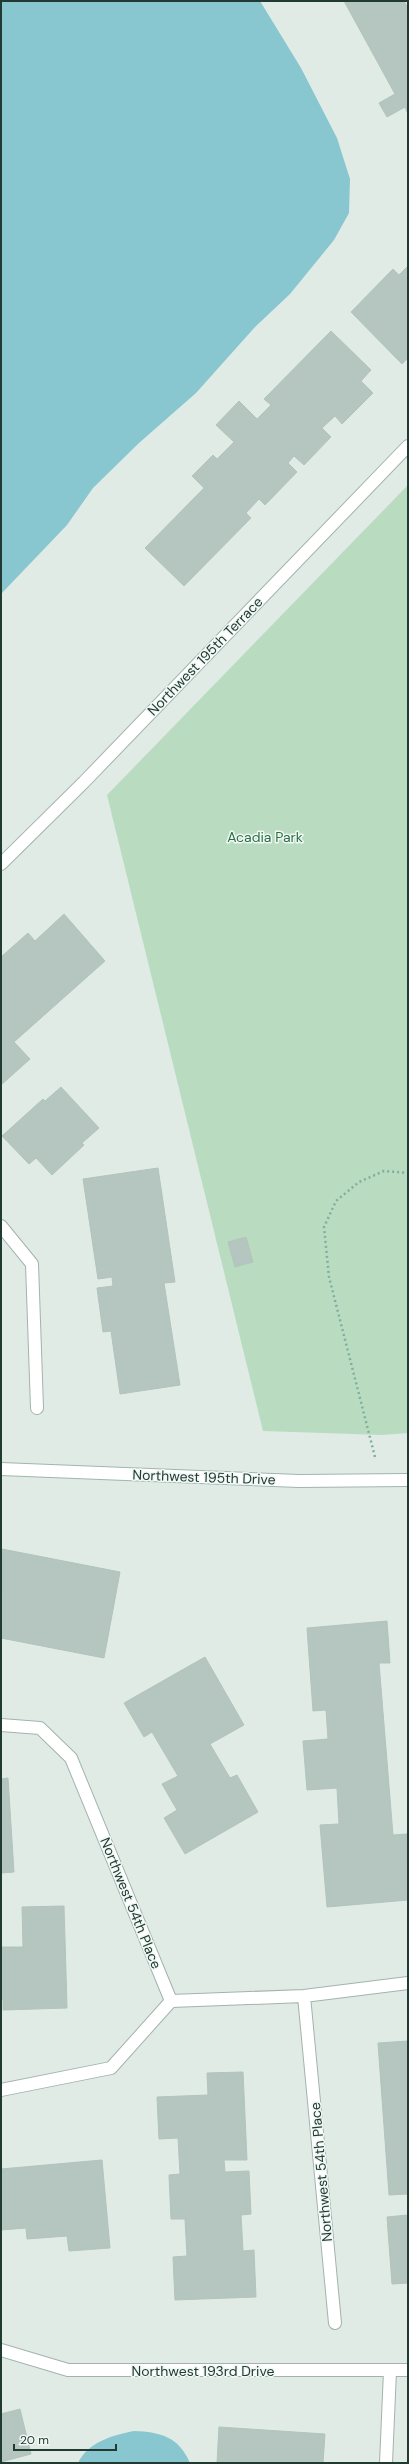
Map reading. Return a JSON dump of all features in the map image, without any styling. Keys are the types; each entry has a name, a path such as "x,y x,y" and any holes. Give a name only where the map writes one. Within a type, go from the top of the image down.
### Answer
{"street":[{"name":"Northwest 195th Terrace","path":"1,864 84,782 408,446"},
{"path":"1,1226 32,1264 37,1408"},
{"name":"Northwest 195th Drive","path":"1,1469 298,1481 408,1480"},
{"name":"Northwest 54th Place","path":"1,1725 40,1728 71,1758 171,2001"},
{"path":"1,2090 111,2068 171,2001 304,1996 408,1983"},
{"name":"Northwest 54th Place","path":"304,1996 335,2323"},
{"name":"Northwest 193rd Drive","path":"1,2350 68,2370 390,2372 408,2370"},
{"path":"386,2463 390,2372"}],"path":[{"path":"381,1480 329,1277 324,1227 336,1201 359,1182 384,1171 408,1173"}],"green space":[{"name":"Acadia Park","path":"408,485 408,1433 382,1435 263,1431 107,795"}],"water":[{"path":"1,1 260,1 301,68 337,138 350,179 349,213 334,240 290,294 255,327 196,393 139,443 93,488 67,525 1,594"},
{"path":"134,2431 161,2435 175,2442 186,2454 190,2463 78,2463 88,2450 102,2441 110,2437"}],"building":[{"path":"344,1 404,1 408,8 408,114 405,107 387,117 379,103 395,94"},
{"path":"408,266 408,358 402,364 351,312 393,269 399,275"},
{"path":"331,331 371,370 361,381 373,393 342,424 335,416 322,428 331,437 304,465 294,456 288,463 297,472 265,505 259,499 246,513 251,518 184,586 145,548 204,488 192,476 213,455 217,459 234,442 216,425 239,401 257,419 271,405 264,399"},
{"path":"64,914 105,961 14,1042 30,1059 1,1085 1,957 28,933 35,941"},
{"path":"61,1087 99,1128 82,1143 84,1145 52,1175 36,1158 29,1164 2,1136 43,1099 45,1101"},
{"path":"158,1168 175,1282 164,1283 180,1385 120,1394 111,1331 103,1332 97,1288 113,1286 112,1277 98,1279 83,1179"},
{"path":"246,1237 253,1262 235,1267 228,1242"},
{"path":"2,1549 120,1572 104,1658 1,1638"},
{"path":"387,1621 390,1663 379,1663 393,1835 407,1834 408,1900 327,1907 320,1825 339,1824 337,1788 307,1790 303,1741 328,1739 326,1710 313,1711 307,1628"},
{"path":"205,1657 244,1725 210,1744 230,1778 237,1775 258,1812 185,1854 164,1818 177,1810 162,1784 178,1776 152,1732 144,1737 124,1703"},
{"path":"8,1778 14,1872 1,1873 1,1779"},
{"path":"64,1906 67,2008 3,2010 3,1999 1,1999 1,1947 23,1947 22,1907"},
{"path":"408,2041 408,2194 389,2195 378,2043"},
{"path":"243,2072 247,2160 224,2160 225,2172 249,2171 251,2214 241,2215 243,2251 254,2250 256,2297 175,2300 173,2257 187,2256 185,2219 171,2219 169,2175 180,2174 178,2138 159,2139 157,2097 208,2095 207,2073"},
{"path":"102,2160 110,2248 69,2251 67,2236 27,2239 26,2228 1,2230 1,2169"},
{"path":"408,2215 408,2283 392,2284 387,2217"},
{"path":"20,2409 31,2454 1,2462 1,2414"},
{"path":"219,2427 325,2434 323,2463 217,2463"}]}
